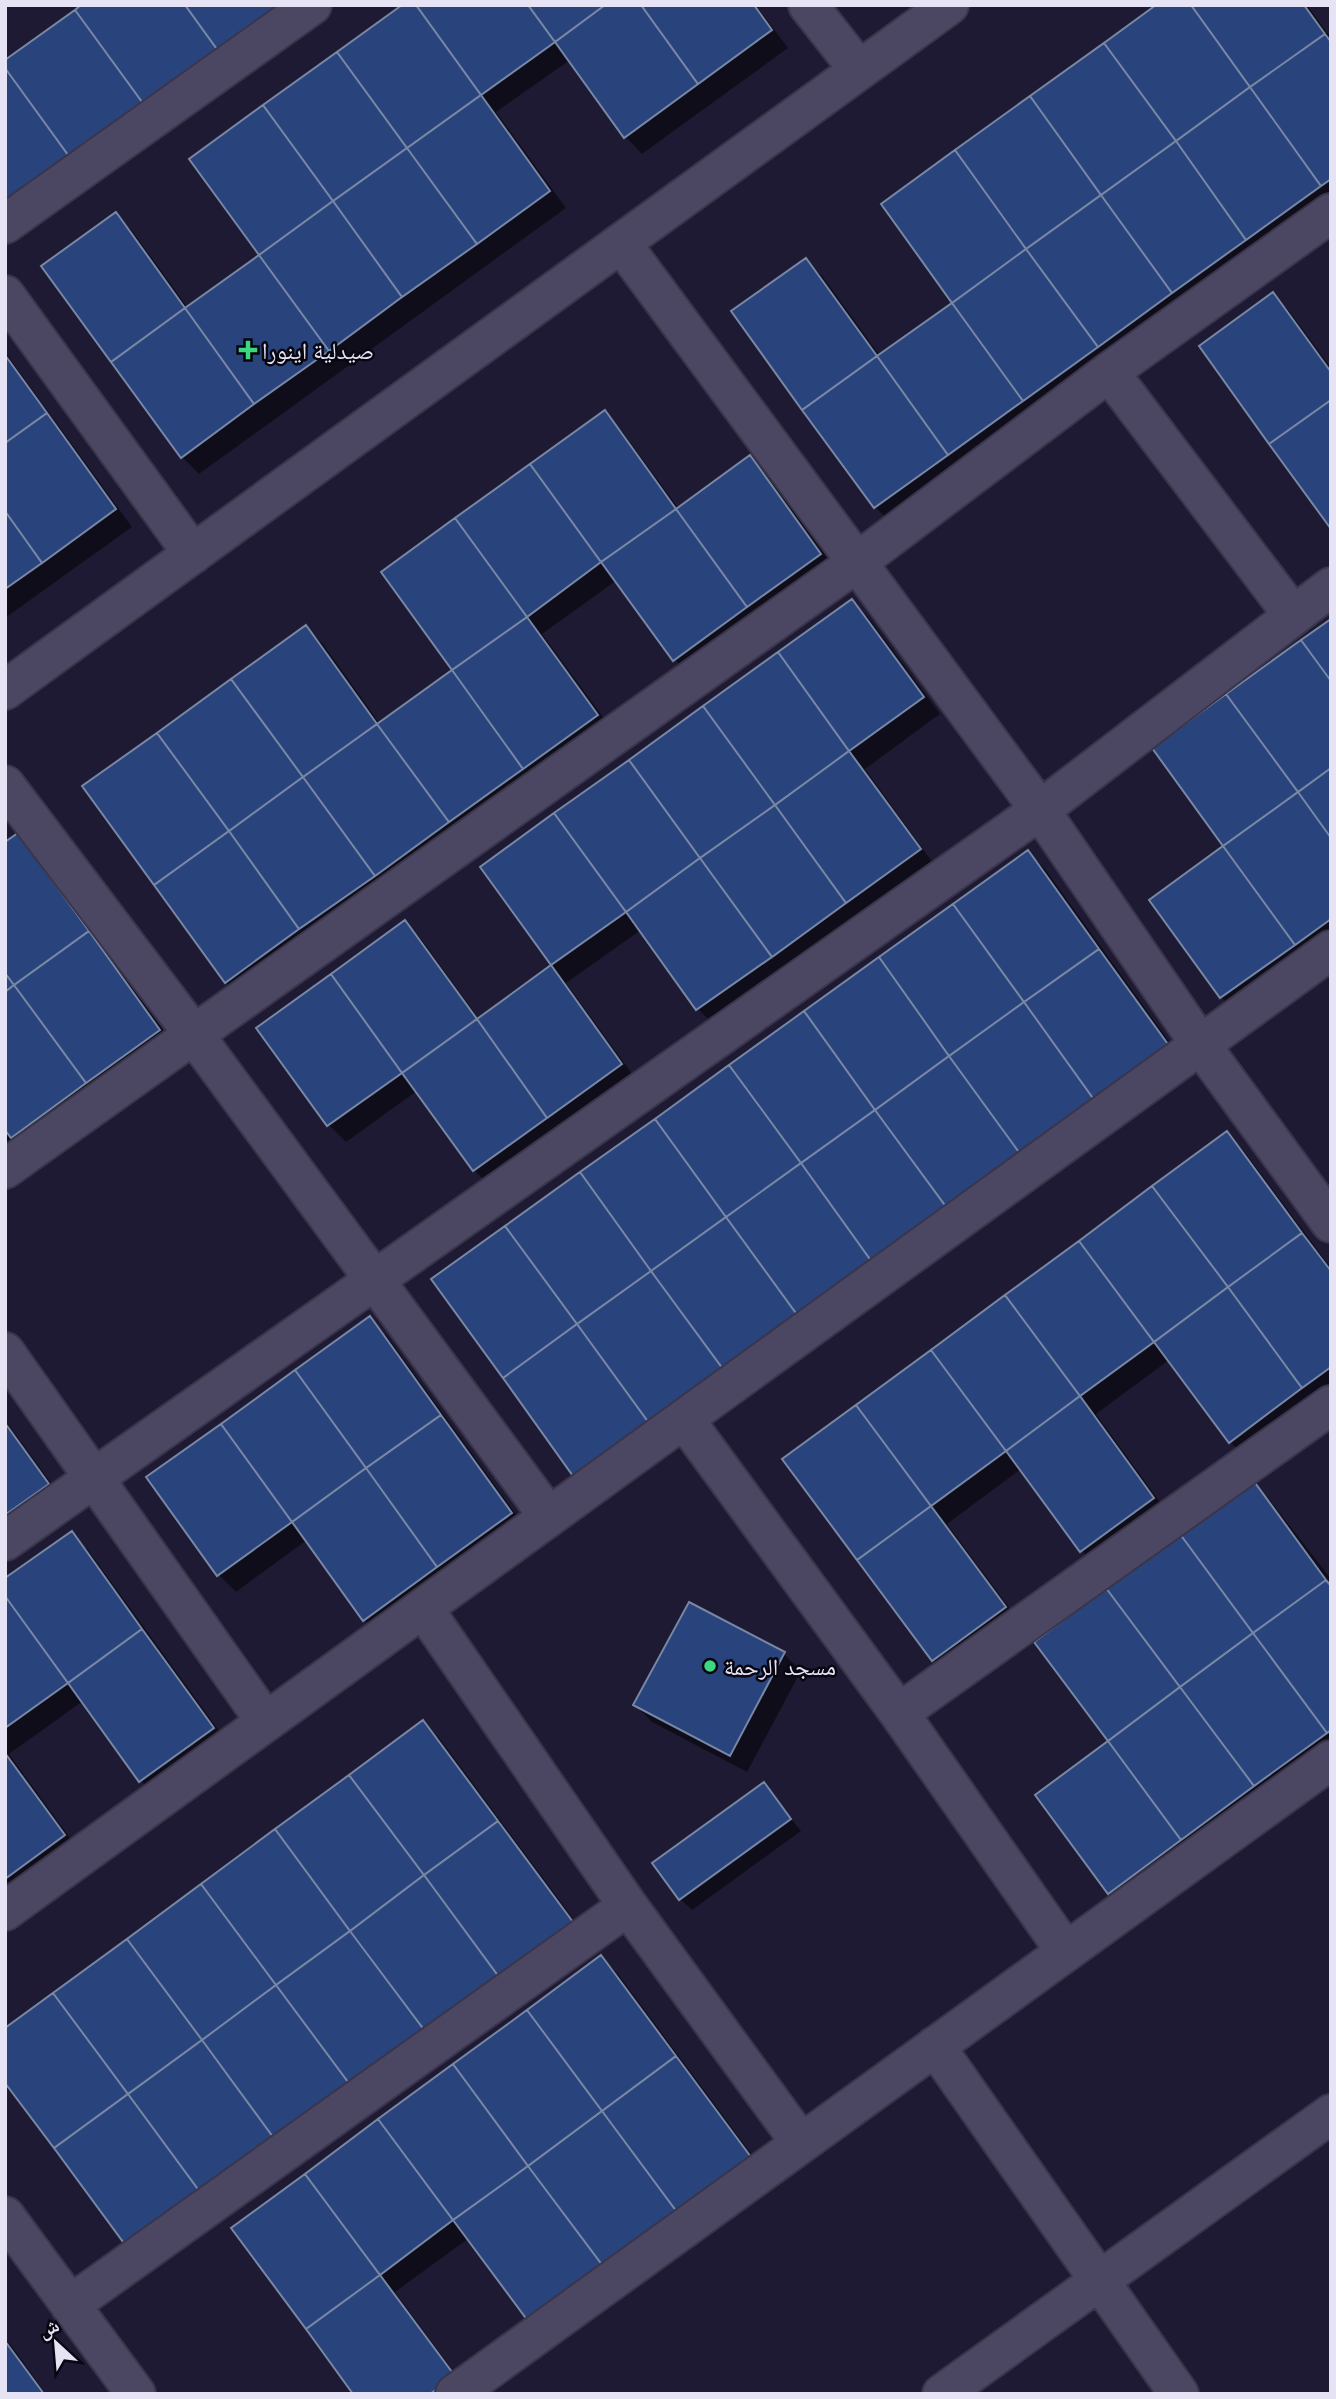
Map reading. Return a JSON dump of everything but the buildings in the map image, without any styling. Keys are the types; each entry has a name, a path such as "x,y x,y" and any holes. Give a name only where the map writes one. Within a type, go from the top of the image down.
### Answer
{"street":[{"path":"5,224 312,5"},
{"path":"808,5 859,70"},
{"path":"5,690 948,5"},
{"path":"5,1169 856,563 1109,372 1331,214"},
{"path":"621,243 1040,810 1200,1044 1331,1223"},
{"path":"5,295 193,554"},
{"path":"1109,372 1293,615"},
{"path":"5,1541 1040,810 1331,587"},
{"path":"5,785 195,1036 549,1517"},
{"path":"5,1911 1331,950"},
{"path":"5,1352 267,1722"},
{"path":"899,1713 1331,1405"},
{"path":"684,1419 899,1713 1066,1952"},
{"path":"424,1608 628,1906 800,2143"},
{"path":"455,2394 1331,1760"},
{"path":"70,2305 628,1906"},
{"path":"935,2046 1179,2394"},
{"path":"942,2394 1331,2114"},
{"path":"12,2240 70,2305 136,2394"}],"place":[{"name":"صيدلية اينورا","path":"248,350"},
{"name":"مسجد الرحمة","path":"710,1666"}]}
